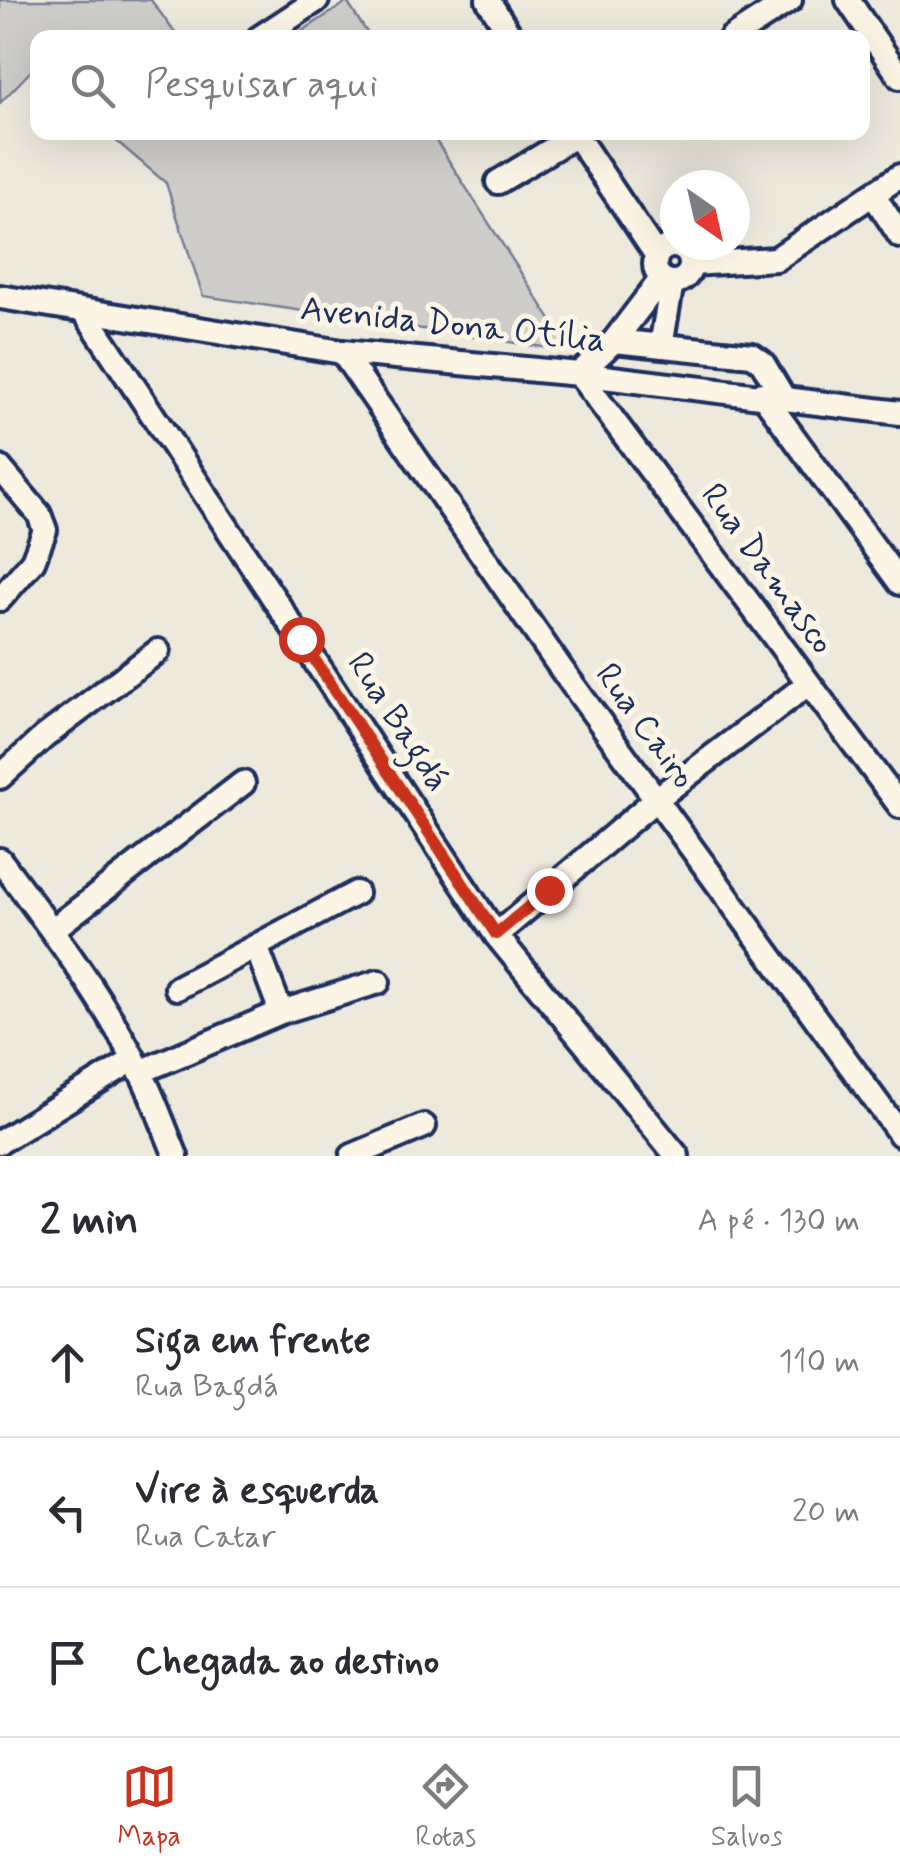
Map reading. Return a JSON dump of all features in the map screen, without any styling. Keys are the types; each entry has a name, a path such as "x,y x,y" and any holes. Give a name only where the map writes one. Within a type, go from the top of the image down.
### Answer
{"street":[{"path":"272,30 318,0"},
{"path":"488,0 507,30"},
{"path":"848,0 868,30"},
{"path":"743,30 786,1"},
{"path":"870,33 900,78"},
{"path":"498,182 567,140"},
{"path":"581,140 664,272 683,279 691,264 687,253 677,247 665,248 664,272 662,346"},
{"path":"691,264 776,259 900,176"},
{"path":"873,194 900,236"},
{"path":"579,374 614,341 664,272"},
{"name":"Avenida Dona Otília","path":"0,297 342,352 579,374 900,413"},
{"name":"Rua Bagdá","path":"84,311 496,934 677,1156"},
{"path":"614,341 752,355 762,362 773,396 900,583"},
{"name":"Rua Cairo","path":"342,352 562,670 900,1134"},
{"name":"Rua Damasco","path":"579,374 900,806"},
{"path":"0,468 39,514 45,530 33,561 0,599"},
{"path":"0,777 44,737 158,651"},
{"path":"496,934 656,800 808,684"},
{"path":"52,930 243,782"},
{"path":"0,860 52,930 137,1066 176,1156"},
{"path":"176,988 356,893"},
{"path":"256,946 281,1012"},
{"path":"0,1142 137,1066 281,1012 378,982"},
{"path":"352,1156 424,1126"}],"shaded area":[{"path":"0,0 151,0 173,30 30,30 30,72 0,103"},
{"path":"347,2 365,30 304,30"},
{"path":"115,140 436,140 566,343 556,349 203,296 166,183"}],"route":[{"path":"301,639 496,934 549,890"}]}
